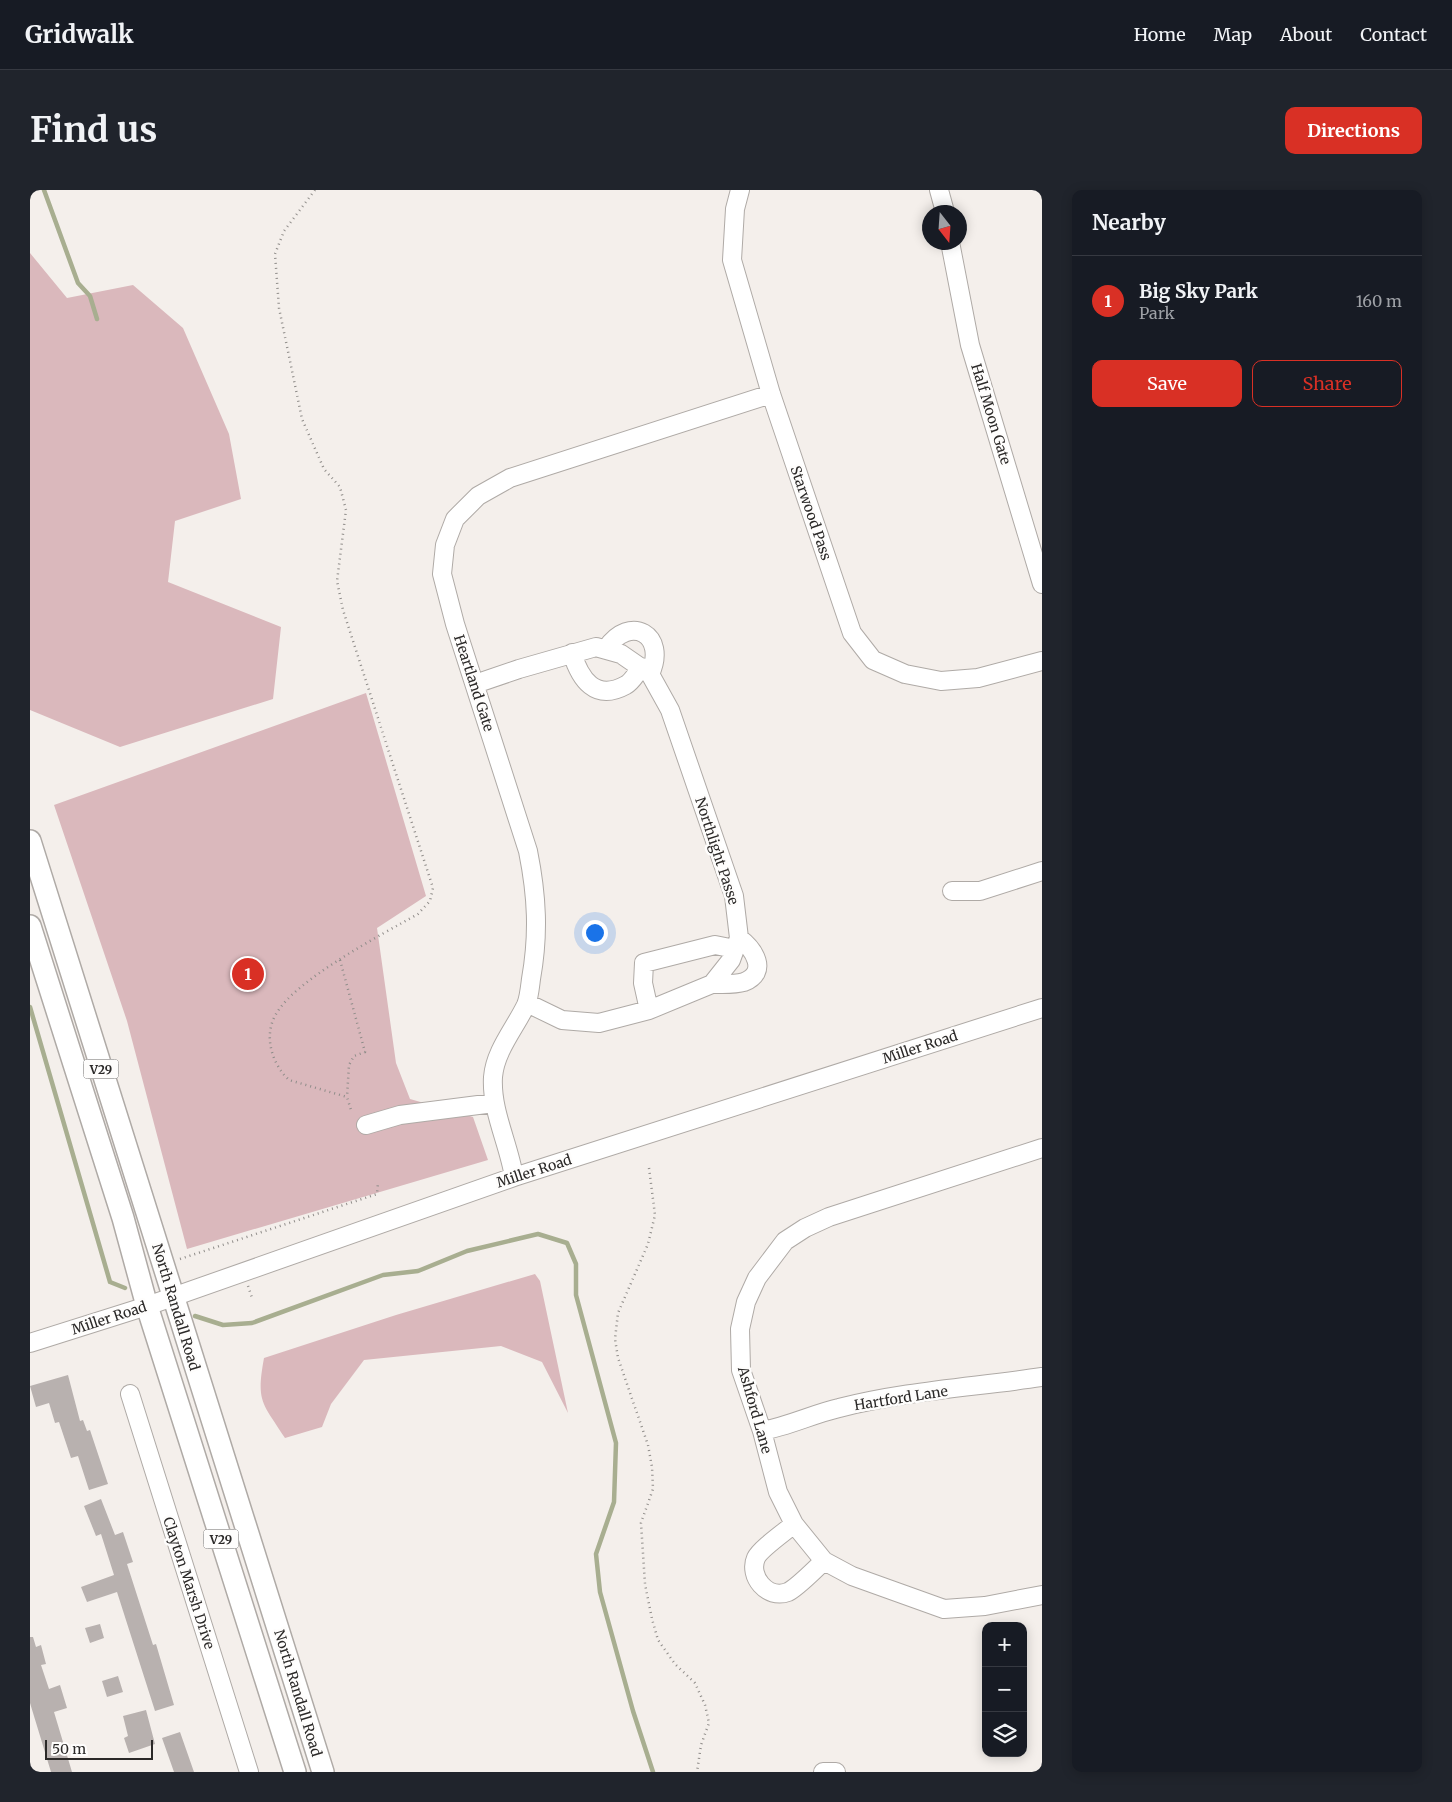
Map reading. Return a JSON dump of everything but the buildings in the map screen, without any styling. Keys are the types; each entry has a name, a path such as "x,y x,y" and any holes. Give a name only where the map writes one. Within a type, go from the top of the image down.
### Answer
{"main road":[{"name":"North Randall Road","path":"30,841 323,1772"},
{"name":"North Randall Road","path":"30,926 123,1218 147,1306 296,1772"}],"street":[{"name":"Starwood Pass","path":"740,190 735,209 732,260 771,394 852,633 873,660 905,674 941,681 978,678 1042,661"},
{"path":"939,190 943,205"},
{"name":"Half Moon Gate","path":"952,250 970,345 1042,584"},
{"name":"Heartland Gate","path":"514,1177 510,1154 494,1103 493,1076 497,1059 527,1003 535,957 536,889 528,851 455,624 442,574 445,546 455,519 478,496 510,478 771,394"},
{"path":"572,653 578,671 587,684 601,690 627,685 654,663 655,651 653,641 643,632 632,630 620,632 606,649"},
{"name":"Northlight Passe","path":"475,684 596,647 622,654 646,670 670,710 734,896 737,944"},
{"path":"952,891 980,891 1042,871"},
{"path":"712,984 731,960 737,944"},
{"path":"527,1003 562,1020 599,1023 649,1010 712,984 741,983 752,974 757,962 751,946 737,944 715,945 644,963 643,983 649,1010"},
{"name":"Miller Road","path":"30,1343 147,1306 514,1177 1042,1008"},
{"path":"366,1125 400,1115 494,1103"},
{"name":"Ashford Lane","path":"1042,1148 829,1217 805,1228 785,1241 757,1278 746,1302 740,1329 741,1370 762,1431 778,1492 794,1524 824,1561 852,1576 944,1609 986,1606 1042,1596"},
{"name":"Hartford Lane","path":"762,1431 779,1428 839,1408 908,1395 1042,1377"},
{"name":"Clayton Marsh Drive","path":"130,1394 249,1772"},
{"path":"794,1524 757,1556 754,1569 756,1579 763,1588 776,1593 788,1592 824,1561"},
{"path":"823,1772 836,1772"}],"path":[{"path":"315,190 284,231 275,254 279,308 302,419 324,469 340,487 346,510 337,581 343,610 433,888 430,901 418,914 340,960 299,990 276,1014 271,1031 271,1044 275,1064 289,1080 348,1097"},
{"path":"340,960 365,1052 354,1056 349,1065 348,1097 351,1110"},
{"path":"649,1168 655,1214 648,1244 618,1313 615,1338 618,1358 648,1445 652,1467 653,1489 642,1523 645,1584 652,1619 658,1640 674,1664 694,1684 705,1705 709,1723 702,1745 697,1772"},
{"path":"192,1255 377,1194 378,1183"}],"shaded area":[{"path":"30,253 67,298 133,285 183,328 229,434 241,499 175,521 168,582 281,627 273,699 120,747 30,710"},
{"path":"366,693 426,896 377,928 396,1063 410,1099 473,1117 488,1160 187,1249 127,1021 54,805"},
{"path":"535,1274 540,1281 568,1413 542,1362 501,1346 364,1360 331,1404 322,1427 285,1438 266,1408 261,1393 264,1358 396,1315"}],"waterway":[{"path":"44,190 78,283 90,296 97,319"},
{"path":"30,1007 110,1282 125,1288"},
{"path":"195,1316 223,1325 252,1323 383,1275 418,1271 467,1251 538,1234 567,1243 576,1264 576,1295 616,1443 614,1502 596,1554 600,1592 633,1711 653,1772"}],"place":[{"name":"Big Sky Park","path":"248,974"}]}
